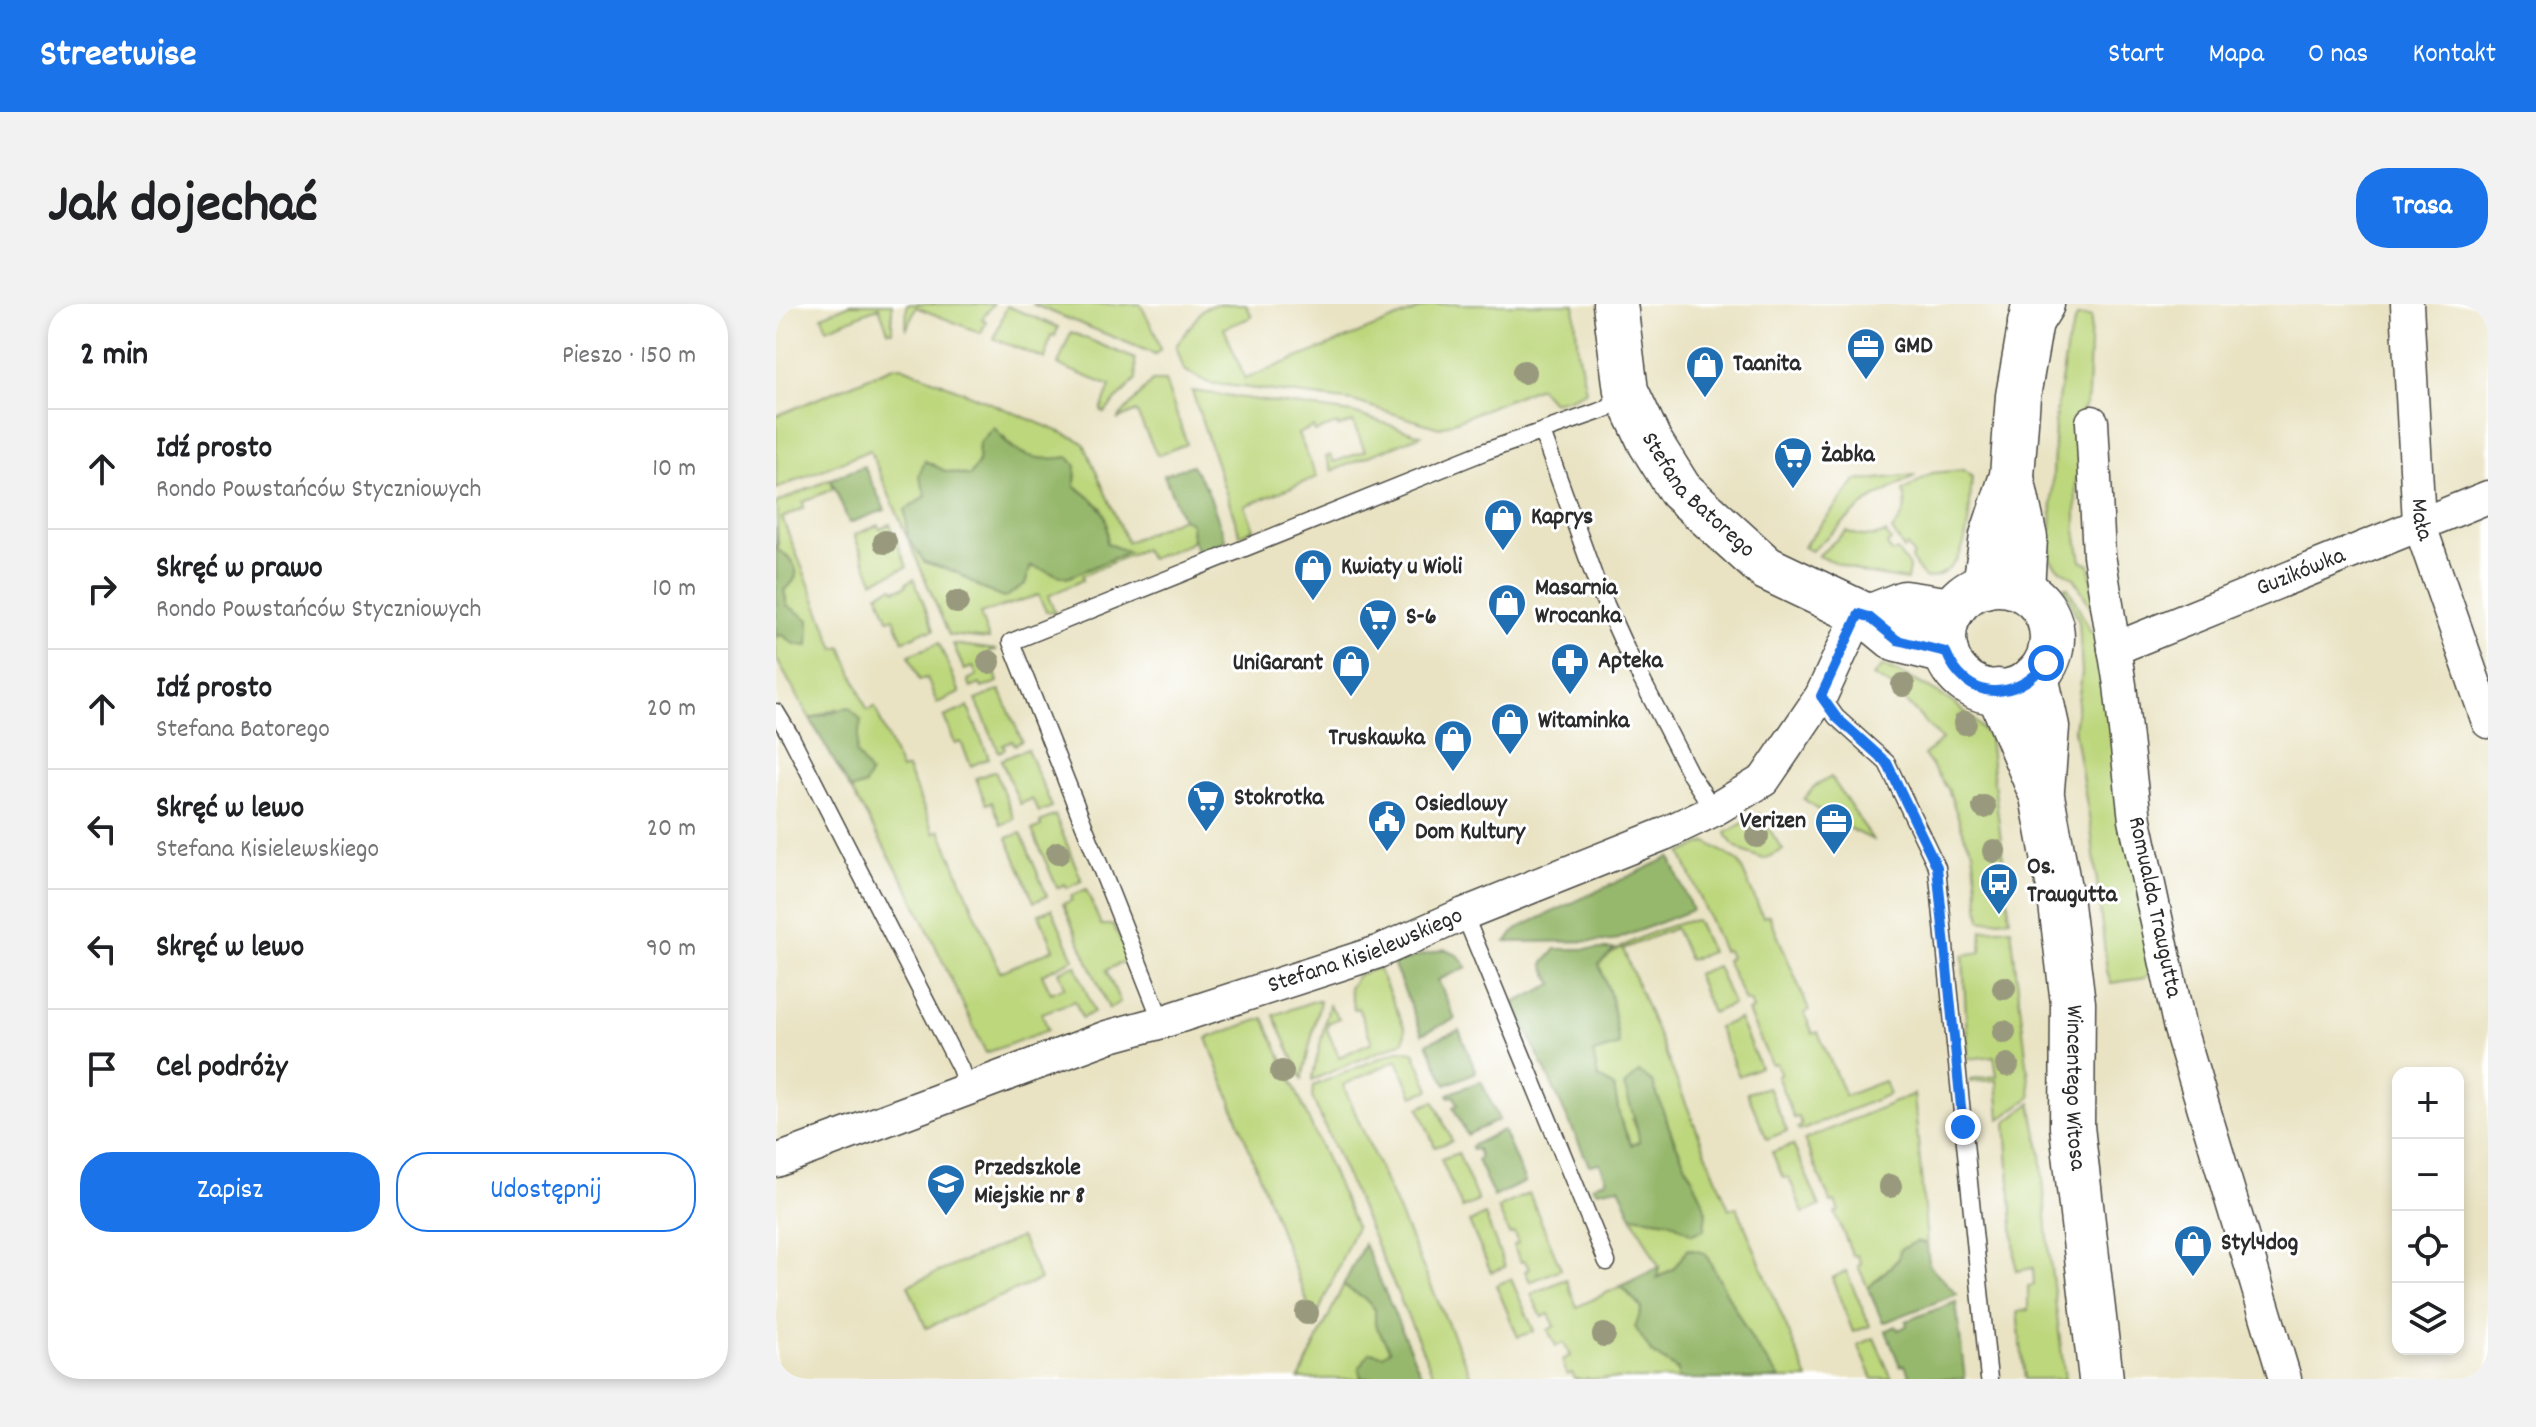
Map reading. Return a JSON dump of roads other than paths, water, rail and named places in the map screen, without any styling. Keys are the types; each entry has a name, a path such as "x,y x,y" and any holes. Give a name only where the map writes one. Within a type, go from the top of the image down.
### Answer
{"street":[{"name":"Stefana Batorego","path":"1615,304 1626,391 1650,442 1680,490 1766,568 1864,615 1897,640 1946,652"},
{"name":"Mała","path":"2407,304 2419,523 2488,722"},
{"path":"1864,615 1904,603 1986,595 2036,599 2046,613 2051,629 2051,647 2046,663 2017,684 1974,686 1960,677 1946,652 1945,631 1986,595 2025,538 2012,476 2018,396 2034,309"},
{"name":"Romualda Traugutta","path":"2092,422 2099,555 2135,820 2180,1029 2285,1379"},
{"name":"Guzikówka","path":"2114,649 2488,497"},
{"name":"Stefana Kisielewskiego","path":"776,1161 1107,1037 1378,952 1664,834 1714,810 1764,780 1821,696 1864,615"},
{"name":"Wincentego Witosa","path":"2017,684 2059,888 2073,1003 2072,1127 2101,1379"}],"lane":[{"path":"1162,1022 1011,642 1486,451 1606,409 1626,391"},
{"path":"1542,432 1598,587 1626,649 1690,774 1714,810"},
{"path":"1821,696 1836,717 1887,763 1937,867 1989,1379"},
{"path":"776,712 960,1068 967,1088"},
{"path":"1464,914 1607,1262"}],"place":[{"name":"GMD","path":"1866,381"},
{"name":"Taanita","path":"1705,399"},
{"name":"Żabka","path":"1793,490"},
{"name":"Kaprys","path":"1503,552"},
{"name":"Kwiaty u Wioli","path":"1313,602"},
{"name":"Masarnia Wrocanka","path":"1507,637"},
{"name":"S-6","path":"1378,652"},
{"name":"Apteka","path":"1570,696"},
{"name":"UniGarant","path":"1351,698"},
{"name":"Witaminka","path":"1510,756"},
{"name":"Truskawka","path":"1453,773"},
{"name":"Stokrotka","path":"1206,833"},
{"name":"Osiedlowy Dom Kultury","path":"1387,853"},
{"name":"Verizen","path":"1834,856"},
{"name":"Os. Traugutta","path":"1999,916"},
{"name":"Przedszkole Miejskie nr 8","path":"946,1217"},
{"name":"Styl4dog","path":"2193,1278"}]}
